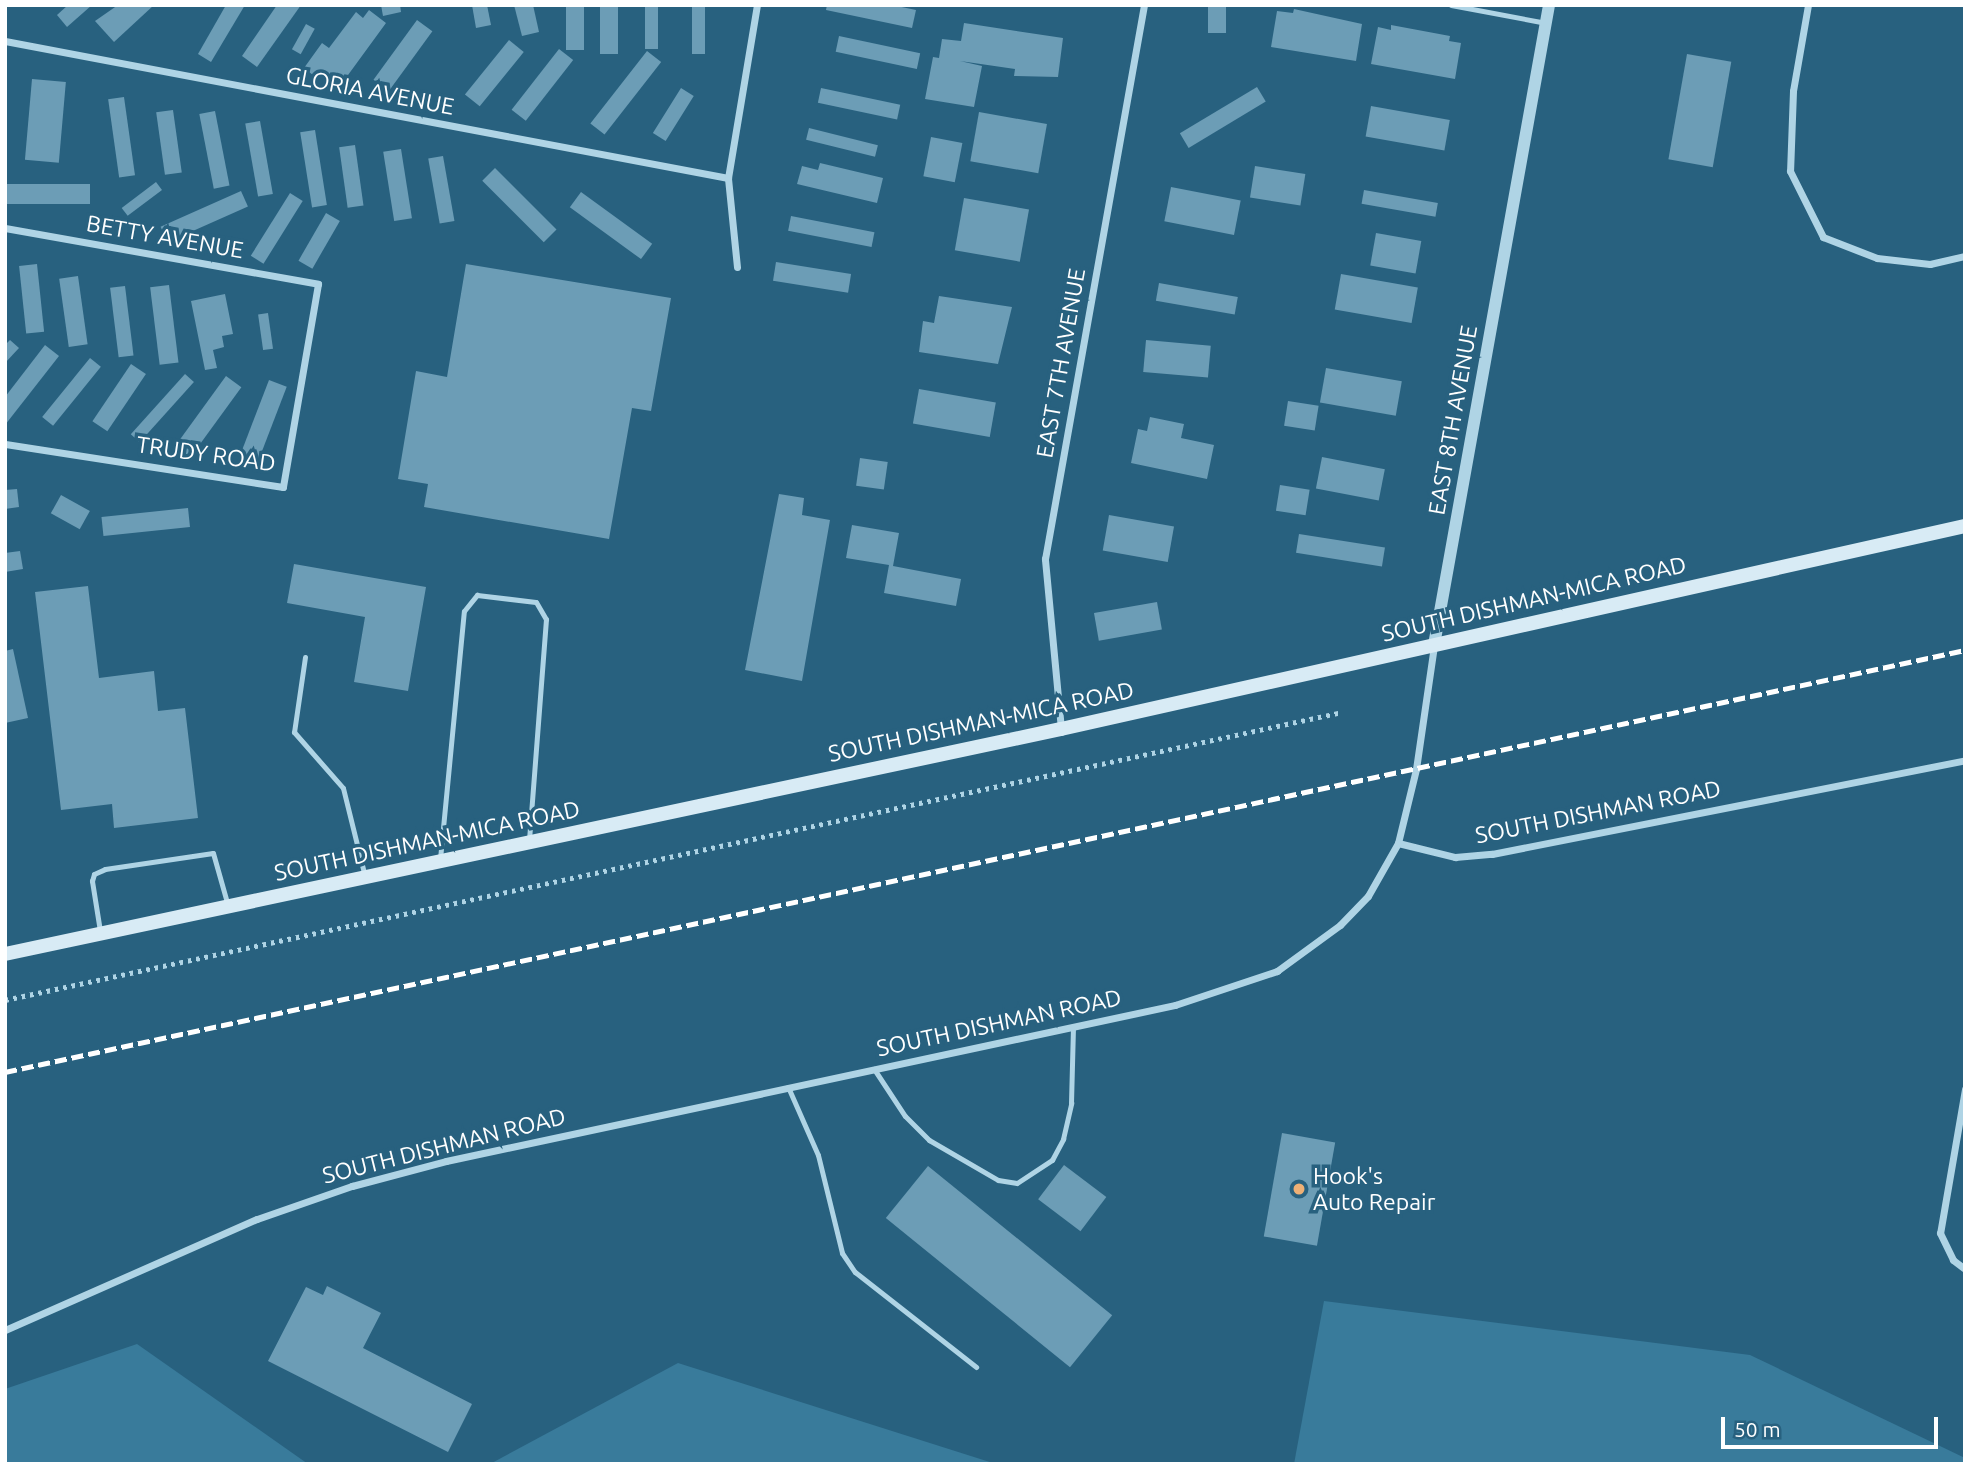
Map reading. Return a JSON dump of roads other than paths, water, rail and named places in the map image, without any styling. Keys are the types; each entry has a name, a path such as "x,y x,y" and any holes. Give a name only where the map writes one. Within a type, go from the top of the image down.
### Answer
{"main road":[{"name":"SOUTH DISHMAN-MICA ROAD","path":"5,954 1061,729 1965,526"}],"street":[{"path":"737,267 729,178 757,5"},
{"name":"EAST 7TH AVENUE","path":"1061,729 1045,559 1144,5"},
{"name":"EAST 8TH AVENUE","path":"1398,843 1416,769 1434,645 1549,5"},
{"path":"1808,5 1793,91 1790,171 1823,237 1877,258 1930,264 1965,256"},
{"name":"GLORIA AVENUE","path":"5,41 729,178"},
{"name":"BETTY AVENUE","path":"5,228 318,284"},
{"name":"TRUDY ROAD","path":"5,444 283,487 318,284"},
{"name":"SOUTH DISHMAN ROAD","path":"5,1330 232,1230 352,1186 446,1161 1213,996 1277,971 1340,925 1368,896 1398,843 1455,858 1492,854 1965,760"},
{"path":"1965,1088 1940,1233 1953,1260 1965,1269"}],"lane":[{"path":"1451,5 1546,23"},
{"path":"440,862 464,611 477,595 536,602 546,619 529,842"},
{"path":"305,657 294,732 342,788 365,877"},
{"path":"100,934 92,881 94,874 105,869 213,853 228,906"},
{"path":"874,1069 905,1116 929,1140 998,1180 1017,1183 1052,1160 1063,1139 1071,1103 1073,1027"},
{"path":"788,1087 818,1155 842,1253 855,1272 976,1367"}],"railway":[{"path":"5,1072 1965,650"}],"place":[{"name":"Hook's Auto Repair","path":"1299,1189"}]}
